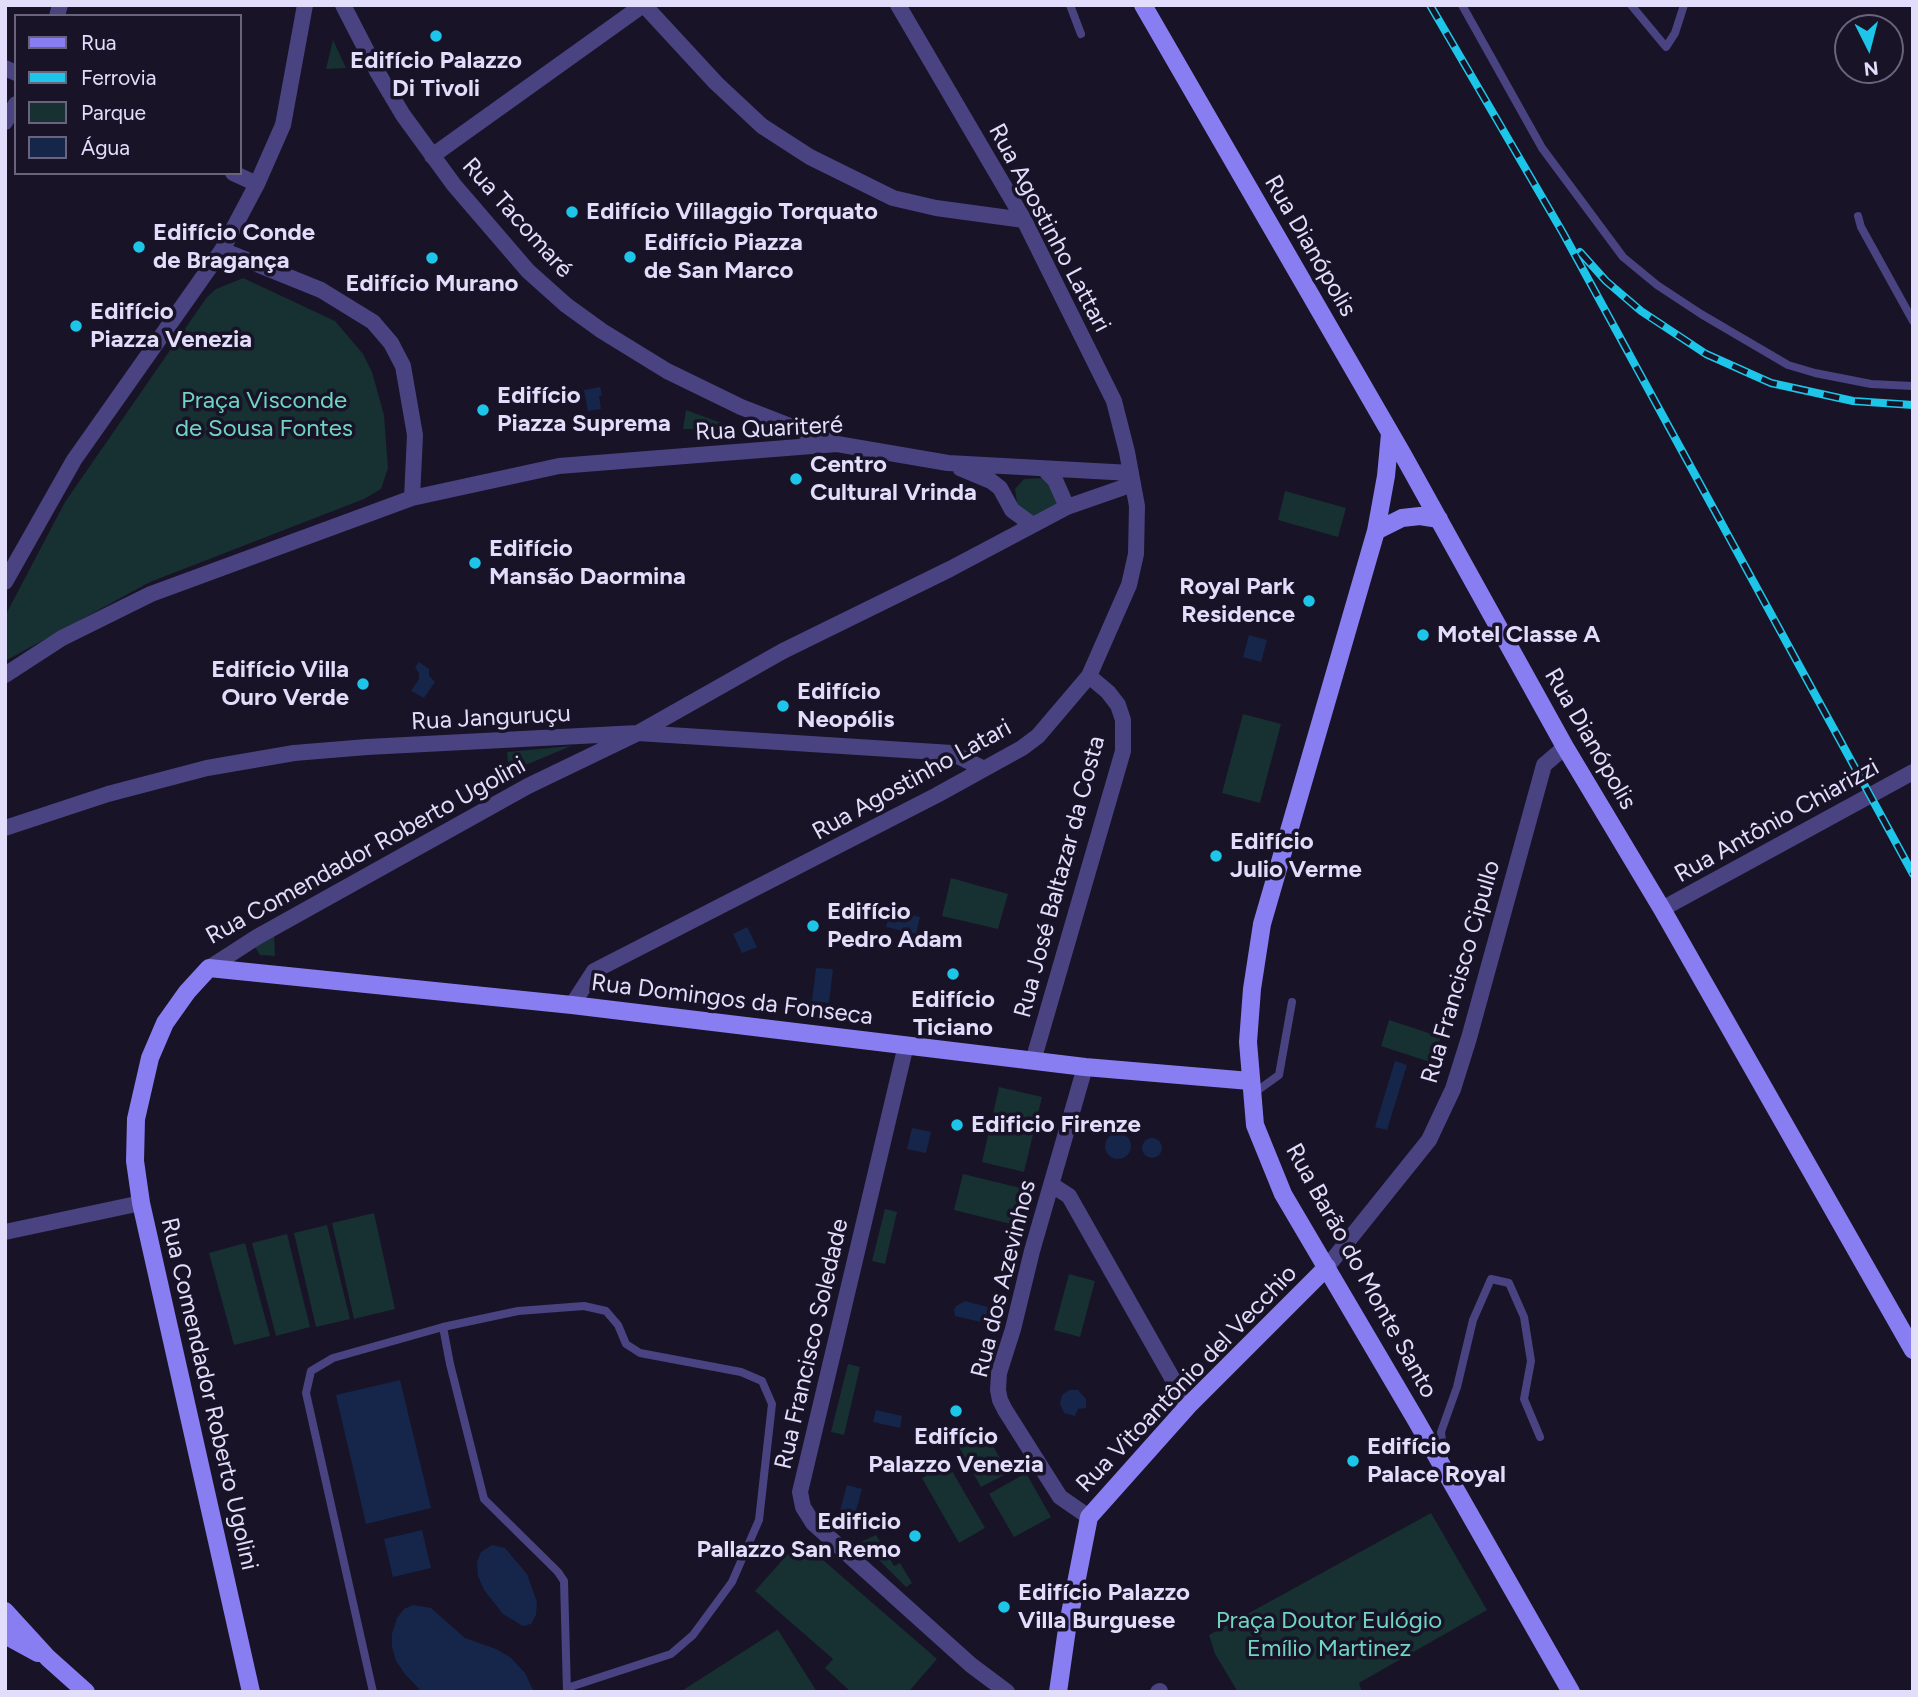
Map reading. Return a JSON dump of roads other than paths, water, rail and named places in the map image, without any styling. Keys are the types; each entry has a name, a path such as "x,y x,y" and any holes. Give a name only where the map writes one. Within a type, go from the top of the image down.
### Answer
{"street":[{"path":"5,582 74,460 222,250 257,184 283,125 305,5"},
{"name":"Rua Tacomaré","path":"343,5 378,73 432,156 528,271 566,305 602,331 667,370 741,407 837,444"},
{"path":"432,156 644,5 716,83 762,126 810,157 893,198 936,208 1024,220"},
{"name":"Rua Agostinho Lattari","path":"898,5 1024,220 1114,401 1132,479"},
{"name":"Rua Dianópolis","path":"1143,5 1439,519 1565,747 1662,909 1913,1350"},
{"path":"237,175 257,184"},
{"path":"5,675 62,638 151,594 412,498 415,435 404,366 391,343 373,321 321,290 222,250"},
{"name":"Rua Barão do Monte Santo","path":"1390,434 1376,531 1262,924 1248,1042 1255,1125 1283,1194 1571,1692"},
{"name":"Rua Quariteré","path":"412,498 559,466 837,444 948,463 1132,479"},
{"path":"948,463 991,481 1000,488 1012,510 1031,524"},
{"path":"1045,470 1055,480 1067,507"},
{"name":"Rua Comendador Roberto Ugolini","path":"251,1692 141,1203 135,1161 136,1119 150,1058 165,1024 187,992 209,968 257,937 528,786 638,733 783,651 950,569 1031,524 1132,479"},
{"name":"Rua Agostinho Latari","path":"572,1005 594,971 830,852 1022,748 1038,736 1089,676 1129,585 1136,554 1138,527 1132,479"},
{"path":"1376,531 1402,518 1420,516 1439,519"},
{"name":"Rua José Baltazar da Costa","path":"1033,1061 1123,751 1123,720 1118,705 1108,692 1089,676"},
{"name":"Rua Janguruçu","path":"5,828 108,794 207,768 294,753 367,747 638,733 952,753 984,769"},
{"name":"Rua Francisco Cipullo","path":"1327,1268 1430,1140 1453,1089 1469,1038 1544,765 1565,747"},
{"name":"Rua Antônio Chiarizzi","path":"1662,909 1913,772"},
{"name":"Rua Domingos da Fonseca","path":"209,968 572,1005 1251,1088"},
{"name":"Rua Francisco Soledade","path":"906,1045 800,1492 803,1507 813,1523 971,1665 1007,1692"},
{"name":"Rua dos Azevinhos","path":"1085,1067 999,1373 998,1390 1000,1400 1060,1497 1089,1517"},
{"path":"1052,1185 1069,1196 1188,1406"},
{"path":"5,1232 141,1203"},
{"name":"Rua Vitoantônio del Vecchio","path":"1058,1692 1067,1629 1089,1517 1188,1406 1327,1268"},
{"path":"5,1611 48,1658 86,1692"},
{"path":"5,1635 48,1658"}],"lane":[{"path":"1070,5 1081,34"},
{"path":"1462,5 1542,148 1623,257 1657,285 1701,314 1788,365 1871,384 1913,386"},
{"path":"1631,5 1666,47 1675,33 1684,5"},
{"path":"1858,216 1861,227 1913,321"},
{"path":"1251,1088 1279,1075 1292,1002"},
{"path":"1446,1472 1441,1432 1457,1387 1474,1320 1491,1279 1509,1283 1524,1317 1531,1361 1524,1399 1540,1437"},
{"path":"373,1692 306,1393 311,1371 332,1358 443,1327 518,1311 584,1306 606,1311 618,1325 626,1344 640,1353 741,1372 762,1381 772,1404 759,1520 732,1582 693,1635 671,1654 567,1690 564,1581 484,1499 443,1327"}],"water":[{"path":"600,387 601,409 588,411 584,390"},
{"path":"1249,635 1267,640 1261,662 1243,657"},
{"path":"419,662 429,669 429,676 435,682 424,698 411,691 419,679 415,667"},
{"path":"890,910 920,917 916,934 886,927"},
{"path":"747,927 757,947 742,953 733,934"},
{"path":"816,968 833,969 829,1003 812,1001"},
{"path":"1395,1061 1407,1065 1387,1130 1375,1127"},
{"path":"912,1128 931,1132 926,1153 907,1149"},
{"path":"1118,1133 1127,1137 1131,1146 1127,1155 1118,1159 1109,1155 1105,1146 1109,1137"},
{"path":"1152,1138 1159,1141 1162,1148 1159,1155 1152,1158 1145,1155 1142,1148 1145,1141"},
{"path":"965,1301 988,1307 985,1323 955,1316 956,1306"},
{"path":"400,1380 431,1508 366,1524 336,1395"},
{"path":"1069,1390 1078,1390 1086,1399 1086,1408 1078,1409 1075,1416 1064,1413 1060,1404 1062,1395"},
{"path":"876,1410 902,1416 900,1428 873,1422"},
{"path":"847,1485 862,1489 854,1518 839,1514"},
{"path":"422,1530 431,1568 393,1577 384,1539"},
{"path":"492,1545 505,1548 527,1574 537,1602 536,1615 531,1624 523,1626 503,1614 484,1590 478,1576 477,1562 481,1552"},
{"path":"413,1605 431,1608 465,1638 510,1657 525,1673 534,1692 422,1692 396,1661 392,1647 392,1634 397,1618 404,1609"}],"railway":[{"path":"1430,5 1563,233 1913,874"},
{"path":"1580,252 1606,281 1641,311 1706,354 1771,383 1853,401 1913,405"}],"place":[{"name":"Edifício Palazzo Di Tivoli","path":"436,36"},
{"name":"Edifício Villaggio Torquato","path":"572,212"},
{"name":"Edifício Conde de Bragança","path":"139,247"},
{"name":"Edifício Piazza de San Marco","path":"630,257"},
{"name":"Edifício Murano","path":"432,258"},
{"name":"Edifício Piazza Venezia","path":"76,326"},
{"name":"Edifício Piazza Suprema","path":"483,410"},
{"name":"Centro Cultural Vrinda","path":"796,479"},
{"name":"Edifício Mansão Daormina","path":"475,563"},
{"name":"Royal Park Residence","path":"1309,601"},
{"name":"Motel Classe A","path":"1423,635"},
{"name":"Edifício Villa Ouro Verde","path":"363,684"},
{"name":"Edifício Neopólis","path":"783,706"},
{"name":"Edifício Julio Verme","path":"1216,856"},
{"name":"Edifício Pedro Adam","path":"813,926"},
{"name":"Edifício Ticiano","path":"953,974"},
{"name":"Edificio Firenze","path":"957,1125"},
{"name":"Edifício Palazzo Venezia","path":"956,1411"},
{"name":"Edifício Palace Royal","path":"1353,1461"},
{"name":"Edificio Pallazzo San Remo","path":"915,1536"},
{"name":"Edifício Palazzo Villa Burguese","path":"1004,1607"}],"park label":[{"name":"Praça Visconde de Sousa Fontes","path":"264,415"},
{"name":"Praça Doutor Eulógio Emílio Martinez","path":"1329,1635"}]}
